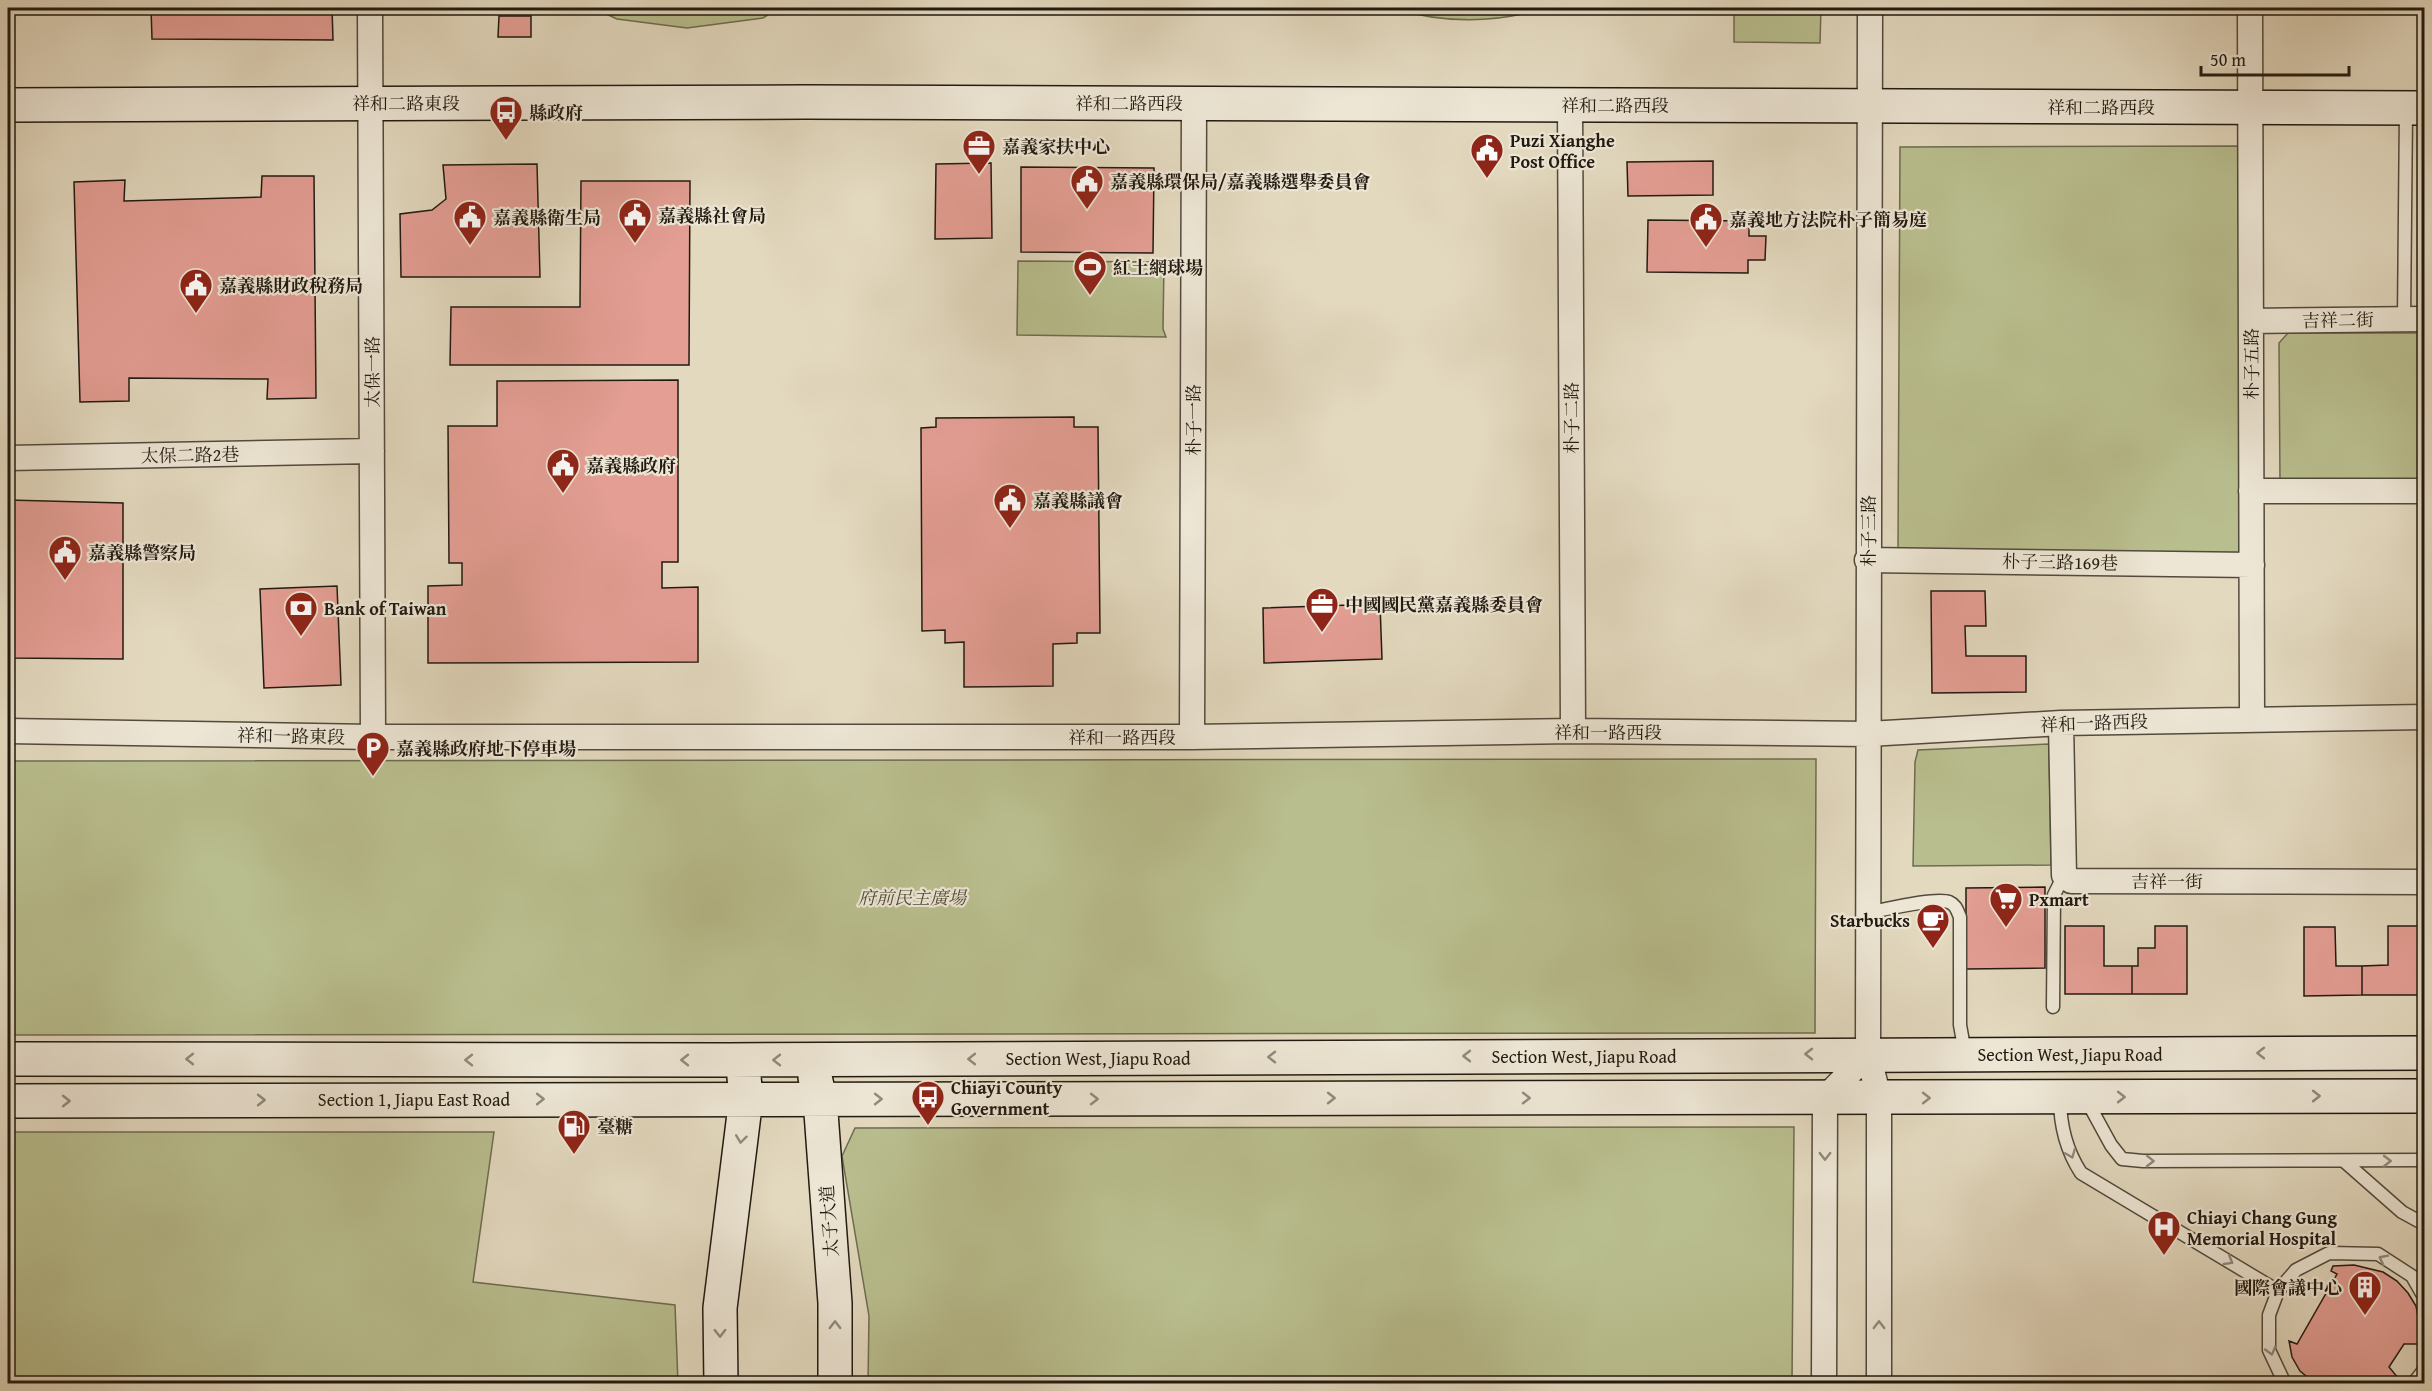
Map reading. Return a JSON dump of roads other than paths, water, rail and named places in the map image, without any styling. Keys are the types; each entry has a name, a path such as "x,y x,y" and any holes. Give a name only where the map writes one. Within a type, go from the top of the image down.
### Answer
{"main road":[{"name":"祥和二路東段","path":"8,105 805,102"},
{"name":"祥和二路西段","path":"805,102 2415,108"},
{"name":"Section West, Jiapu Road","path":"743,1060 2424,1053"},
{"path":"8,1059 743,1060 746,1098 720,1308 721,1383"},
{"name":"太子大道","path":"810,1060 820,1099 835,1303 835,1383"},
{"path":"820,1099 2424,1096"},
{"name":"Section 1, Jiapu East Road","path":"8,1101 820,1099"}],"street":[{"name":"太保一路","path":"370,8 373,737"},
{"name":"朴子三路","path":"1870,8 1867,913 1868,1054 1878,1098 1879,1383"},
{"name":"朴子五路","path":"2250,8 2252,720"},
{"name":"朴子一路","path":"1192,737 1194,104"},
{"name":"朴子二路","path":"1570,105 1573,731"},
{"name":"吉祥二街","path":"2251,321 2414,319"},
{"name":"太保二路2巷","path":"8,458 372,451"},
{"path":"2252,491 2424,490"},
{"name":"朴子三路169巷","path":"1868,560 2252,565"},
{"name":"祥和一路西段","path":"791,737 1192,737 1573,731 1868,734 2061,723 2424,717"},
{"path":"2061,723 2064,875"},
{"name":"祥和一路東段","path":"8,731 373,737 791,737"},
{"name":"吉祥一街","path":"2064,875 2071,881 2424,882"},
{"path":"1824,1383 1825,1098 1868,1054"}],"lane":[{"path":"2414,319 2415,108"},
{"path":"2054,1007 2054,895 2064,875"},
{"path":"1867,913 1935,901 1947,901 1956,906 1960,917 1960,1025 1965,1054"},
{"path":"2278,1291 2081,1173 2070,1156 2060,1121 2073,1097 2122,1159 2143,1161 2424,1160"},
{"path":"2344,1161 2402,1212 2424,1224"},
{"path":"2285,1383 2269,1350 2269,1315 2278,1291 2296,1270 2329,1253 2378,1254 2424,1283"},
{"path":"2412,1276 2424,1297"},
{"path":"2413,1383 2424,1370"}],"place":[{"name":"縣政府","path":"506,141"},
{"name":"嘉義家扶中心","path":"979,175"},
{"name":"Puzi Xianghe Post Office","path":"1487,179"},
{"name":"嘉義縣環保局/嘉義縣選舉委員會","path":"1087,210"},
{"name":"嘉義縣社會局","path":"635,244"},
{"name":"嘉義縣衛生局","path":"470,246"},
{"name":"嘉義地方法院朴子簡易庭","path":"1706,248"},
{"name":"紅土網球場","path":"1090,296"},
{"name":"嘉義縣財政稅務局","path":"196,314"},
{"name":"嘉義縣政府","path":"563,494"},
{"name":"嘉義縣議會","path":"1010,529"},
{"name":"嘉義縣警察局","path":"65,581"},
{"name":"中國國民黨嘉義縣委員會","path":"1322,633"},
{"name":"Bank of Taiwan","path":"301,637"},
{"name":"嘉義縣政府地下停車場","path":"373,777"},
{"name":"Pxmart","path":"2006,928"},
{"name":"Starbucks","path":"1933,949"},
{"name":"Chiayi County Government","path":"928,1126"},
{"name":"臺糖","path":"574,1155"},
{"name":"Chiayi Chang Gung Memorial Hospital","path":"2164,1256"},
{"name":"國際會議中心","path":"2365,1316"}],"park label":[{"name":"府前民主廣場","path":"912,897"}]}
